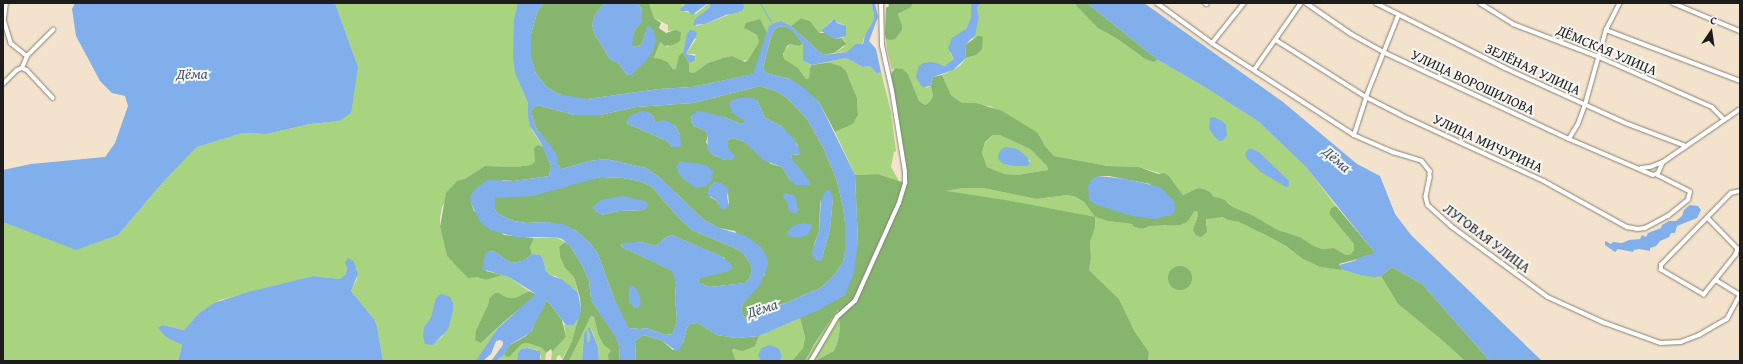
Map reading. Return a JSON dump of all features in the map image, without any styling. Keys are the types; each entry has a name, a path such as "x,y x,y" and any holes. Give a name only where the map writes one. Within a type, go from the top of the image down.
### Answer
{"street":[{"path":"6,3 4,25 12,43 27,56"},
{"path":"811,361 837,317 855,301 899,203 905,183 905,172 892,91 882,46 882,3"},
{"name":"ЛУГОВАЯ УЛИЦА","path":"1157,3 1212,43 1354,135 1393,152 1422,161 1427,165 1430,178 1425,201 1451,226 1548,298 1605,323 1661,343 1681,342 1727,319 1740,295"},
{"path":"1212,43 1244,3"},
{"path":"1254,70 1301,3"},
{"name":"УЛИЦА ВОРОШИЛОВА","path":"1306,3 1351,34 1383,52 1569,139 1653,175 1657,175 1663,162"},
{"name":"ЗЕЛЁНАЯ УЛИЦА","path":"1376,3 1398,16 1584,105 1686,146"},
{"name":"ДЁМСКАЯ УЛИЦА","path":"1480,3 1513,24 1597,56 1712,107 1724,119"},
{"path":"1569,139 1578,124 1597,56 1606,30 1620,3"},
{"path":"1673,3 1740,31"},
{"path":"1354,135 1366,97 1398,16"},
{"path":"3,84 17,70 22,68 27,56 53,30"},
{"path":"1606,30 1740,81"},
{"name":"УЛИЦА МИЧУРИНА","path":"1276,40 1366,97 1401,115 1544,181 1633,228 1645,228 1668,216 1688,200 1690,196 1690,192 1657,175"},
{"path":"22,68 27,70 53,98"},
{"name":"УЛИЦА ВОРОШИЛОВА","path":"1639,168 1652,166 1663,162 1740,109"},
{"path":"1650,173 1652,166 1659,170"},
{"path":"1708,218 1738,249 1736,255 1704,295 1661,270 1661,265 1731,193 1740,191"},
{"path":"1716,280 1740,295"}],"green space":[{"path":"335,3 518,3 515,72 528,103 528,117 532,130 543,147 538,145 535,161 531,165 516,167 485,166 466,178 457,181 442,207 440,218 440,227 447,256 477,277 486,280 503,275 509,277 529,291 515,298 508,298 499,293 489,299 481,343 498,328 479,359 476,361 383,361 377,326 374,319 351,291 357,279 357,269 347,267 346,274 340,279 313,276 220,300 198,314 184,330 163,325 167,338 182,345 178,361 3,361 3,222 76,249 118,235 165,180 197,147 243,133 266,134 310,124 339,121 358,67","holes":["431,317 443,336 435,343 424,327"]},
{"path":"543,3 604,3 595,15 592,25 595,35 610,59 618,63 627,75 634,72 653,51 647,27 642,44 637,47 631,46 634,31 642,21 642,11 638,3 649,3 654,18 661,23 659,28 666,33 675,30 681,32 680,41 673,45 664,46 660,42 654,58 667,62 673,69 676,69 679,56 683,52 689,63 689,72 694,73 708,63 732,56 745,62 748,60 759,42 757,35 744,28 746,23 760,19 767,33 754,74 692,87 659,89 587,99 574,98 558,94 546,86 536,74 531,57 531,34 537,13"},
{"path":"649,3 686,3 682,6 683,11 696,14 709,3 710,7 707,11 695,19 696,26 731,14 744,6 743,3 871,3 874,14 873,21 862,44 847,52 834,53 844,47 845,41 842,38 844,37 844,25 832,20 819,34 810,21 801,18 791,26 781,21 774,23 769,27 767,33 761,24 747,30 757,35 759,42 748,60 741,61 732,56 723,58 708,63 694,73 689,72 689,63 696,58 695,54 686,54 696,39 687,37 676,70 654,59 660,41 662,45 668,47 675,30 668,31 668,25 654,18"},
{"path":"888,3 913,3 911,7 898,14 902,25 902,30 895,39 889,40 886,39 885,34 886,8 889,6"},
{"path":"913,3 971,3 972,6 971,17 966,29 950,53 954,59 952,62 945,66 932,63 926,88 931,86 933,96 931,102 925,105 919,101 908,74 903,69 895,68 892,70 887,50 886,39 889,40 902,25 898,14 911,7"},
{"path":"981,3 1074,3 1106,33 1119,40 1145,59 1153,62 1158,60 1208,89 1259,122 1306,167 1336,206 1331,208 1329,214 1354,244 1354,251 1351,254 1346,255 1334,248 1322,249 1313,247 1300,237 1278,230 1252,215 1233,207 1229,203 1214,197 1210,192 1204,189 1198,188 1183,195 1169,176 1139,167 1108,166 1054,156 1045,146 1038,133 990,106 962,103 951,95 942,75 960,66 966,58 976,55 983,42 982,36 972,39 979,17 977,8"},
{"path":"1074,3 1087,3 1158,60 1153,62 1145,59 1119,40 1098,28"},
{"path":"801,18 810,21 819,33 826,33 835,39 842,38 846,44 834,53 823,55 791,26"},
{"path":"784,26 792,30 803,44 799,46 790,44 787,46 783,54 784,59 798,68 806,79 809,78 810,68 812,65 830,63 840,66 846,71 857,98 858,115 853,124 835,132 819,102 790,79 766,73 763,68 770,40 774,30 778,27"},
{"path":"978,36 982,36 983,39 982,49 976,55 966,58 965,45"},
{"path":"790,44 799,46 803,44 803,61 812,65 810,68 809,78 806,79 798,68 783,59 784,51"},
{"path":"846,58 863,67 870,66 877,74 881,72 891,112 896,151 894,152 891,167 899,181 878,174 855,175 835,132 853,124 858,115 857,98 846,71 818,64"},
{"path":"895,68 903,69 908,74 919,101 925,105 930,102 933,96 931,86 933,77 942,75 951,95 962,103 976,103 1002,111 1038,133 1045,146 1054,156 1108,166 1139,167 1158,174 1164,173 1169,176 1183,195 1198,188 1204,189 1210,192 1214,197 1223,199 1233,207 1252,215 1278,230 1300,237 1313,246 1322,249 1334,248 1346,255 1351,254 1354,250 1354,244 1329,214 1331,208 1336,206 1376,254 1339,264 1343,270 1321,267 1303,259 1286,246 1273,239 1239,222 1222,217 1206,219 1207,232 1201,237 1196,235 1193,230 1198,215 1197,211 1194,212 1187,222 1180,225 1150,226 1143,229 1134,227 1132,224 1108,221 1095,217 1095,228 1090,242 1091,258 1089,270 1119,299 1135,332 1149,352 1148,361 815,361 834,351 840,328 838,309 815,343 805,361 792,361 803,348 805,337 800,318 845,295 858,242 855,175 878,174 908,184 891,74","holes":["993,135 1000,135 1030,149 1047,166 1048,170 1017,175 1004,174 987,167 982,153 985,142","1098,176 1109,176 1150,184 1171,215 1165,216","963,188 983,188 1036,199 1068,195 1076,197 1084,202 1095,217 1005,200 946,191"]},
{"path":"760,86 776,91 787,98 807,119 823,147 837,181 845,223 845,252 843,262 835,274 822,287 788,302 769,308 756,319 749,320 744,317 741,310 743,304 765,274 735,231 719,228 704,220 659,177 646,168 606,159 589,161 562,169 557,164 548,144 536,128 532,115 532,109 537,105 574,115 600,115 636,107 693,103","holes":["754,99 758,102 765,118 781,126 797,144 800,155 791,154 792,160 810,182 790,180 782,167 771,164 743,141 732,138 728,140 728,148 733,160 725,160 711,154 706,142 708,136 706,131 694,126 691,121 692,115 724,117 741,124 745,123 744,120","647,112 653,116 655,122 675,125 680,135 672,147 667,141 626,123","715,182 728,193 729,204 719,205 717,201 710,197 709,188","833,198 830,229 822,258 814,245 819,231 821,199"]},
{"path":"993,135 1000,135 1030,149 1047,166 1048,170 1017,175 1003,174 987,167 982,153 985,143","holes":["1022,154 1030,161 1027,166 1004,164"]},
{"path":"538,145 543,147 551,166 549,176 514,181 503,180 471,203 474,211 504,235 534,238 530,247 532,254 523,261 511,263 495,252 490,251 486,253 484,263 486,271 503,275 486,280 477,277 468,278 447,256 440,227 446,193 457,181 466,178 485,166 516,167 531,165 535,161 534,148"},
{"path":"601,177 623,178 639,181 651,186 679,218 692,230 743,253 750,263 752,271 749,279 745,283 710,287 699,283 698,279 706,276 725,258 672,235 666,237 656,246 641,242 621,245 622,247 673,271 676,284 675,298 677,320 673,334 665,335 647,328 628,328 615,301 598,254 590,243 575,230 547,222 526,223 514,221 498,214 495,209 495,198","holes":["622,196 645,210 619,211 601,215"]},
{"path":"963,188 983,188 1036,199 1068,195 1076,197 1084,202 1095,217 1108,221 1132,224 1134,227 1143,229 1150,226 1166,226 1197,211 1198,215 1195,224 1207,226 1206,219 1218,216 1239,222 1286,246 1303,259 1321,266 1360,275 1381,276 1398,304 1465,361 1148,361 1149,352 1135,332 1119,299 1089,270 1091,258 1090,242 1095,228 945,191"},
{"path":"555,237 565,242 559,247 560,257 565,268 574,277 578,293 556,276 550,275 546,271 543,259 540,255 532,254 530,247 534,238"},
{"path":"565,242 570,246 582,265 589,281 591,300 616,337 619,346 620,361 609,361 608,355 611,351 603,344 598,334 594,317 591,316 569,361 562,361 572,341 581,309 580,298 574,277 565,268 560,257 559,247"},
{"path":"1180,266 1188,270 1192,278 1188,286 1180,290 1172,286 1168,278 1172,270"},
{"path":"1392,267 1422,284 1490,361 1465,361 1398,304 1381,276"},
{"path":"529,291 536,294 533,298 481,343 475,340 476,331 488,305 489,299 495,293 499,293 508,298 515,298"},
{"path":"547,300 562,320 566,337 552,352 551,349 546,353 542,348 528,343 522,344 509,357 505,356 504,355 508,346 526,336 532,330"},
{"path":"838,308 840,328 834,351 815,361 805,361 815,344"},
{"path":"591,316 594,317 598,334 603,344 611,351 609,361 599,361 598,347 591,328 589,331 589,343 587,341 585,331 584,334 582,361 569,361"},
{"path":"579,318 572,341 562,359 560,355 557,356 556,361 551,361 552,352 566,337 564,324 566,325 577,321"},
{"path":"800,318 805,337 803,348 792,361 736,361 732,350 755,346 759,336"},
{"path":"698,323 717,335 736,338 759,336 755,346 743,351 732,350 736,361 636,361 635,341 643,335 661,340 673,350 683,343 687,328 690,324"},
{"path":"528,343 542,348 546,353 545,361 540,361 541,356 538,350 527,348 521,349 518,353 517,361 496,361 504,355 512,354 522,344"}],"water":[{"name":"Дёма","path":"75,3 335,3 358,67 351,113 339,121 310,124 266,134 243,133 197,147 165,180 118,235 76,250 3,222 3,170 31,164 105,157 115,143 128,106 125,96 112,93 100,81 76,36 72,9"},
{"path":"518,3 543,3 537,13 531,34 531,56 536,74 546,86 558,94 587,99 659,89 692,87 753,74 769,26 781,21 791,26 823,55 847,52 856,44 863,44 865,35 873,21 874,14 871,3 875,3 878,17 869,41 876,49 881,72 877,74 870,66 863,67 846,58 812,65 803,61 803,44 792,31 784,26 778,27 774,30 763,68 766,73 790,79 803,87 819,102 855,175 858,242 854,273 845,295 819,310 759,336 736,338 717,335 698,323 690,324 678,352 661,340 643,335 635,341 636,361 620,361 619,346 616,338 591,300 589,281 582,265 570,246 562,239 555,237 516,237 490,230 480,222 471,203 470,197 474,190 487,180 514,181 549,176 551,166 541,143 530,126 528,117 528,103 515,73 513,57 514,19","holes":["760,86 776,91 787,98 807,119 823,147 837,181 843,207 845,223 845,252 843,262 835,274 822,287 769,309 756,319 749,320 744,317 741,310 743,304 760,285 768,265 767,257 761,247 746,236 719,228 704,220 659,177 646,168 606,159 589,161 562,169 557,164 558,158 554,150 536,128 532,115 532,109 537,105 574,115 600,115 636,107 693,103","601,177 623,178 639,181 651,186 679,218 692,230 743,253 750,263 752,271 749,279 745,283 710,287 699,283 698,279 729,271 732,269 732,265 721,256 672,235 666,237 656,246 641,242 621,243 622,247 672,271 676,284 675,298 677,320 673,334 665,335 647,328 629,328 615,301 598,254 590,243 575,230 563,224 547,222 526,223 514,221 498,214 495,209 495,198 533,196"]},
{"path":"604,3 638,3 642,11 642,21 634,31 632,46 637,47 642,44 647,26 651,27 654,32 656,39 653,51 645,62 631,75 627,75 618,63 610,59 595,35 592,25 595,15"},
{"path":"686,3 708,3 692,15 688,11 681,11 680,9"},
{"path":"709,3 743,3 744,6 743,10 736,13 726,15 705,24 693,25 695,19 710,7"},
{"path":"971,3 981,3 977,8 979,17 975,35 965,45 966,58 953,70 933,77 931,86 922,87 916,77 919,66 924,63 932,62 945,66 954,59 948,48 952,38 966,29 971,17"},
{"path":"1087,3 1144,3 1283,102 1357,164 1380,176 1395,214 1411,235 1542,361 1490,361 1422,284 1392,267 1381,276 1375,277 1360,275 1343,270 1339,265 1375,253 1306,167 1259,122 1208,89 1158,60"},
{"path":"834,19 837,23 846,26 846,36 835,39 821,31"},
{"path":"690,30 695,31 697,34 686,54 696,56 694,61 689,63 683,52 687,34"},
{"path":"739,98 754,98 758,102 765,118 781,126 794,139 800,155 791,154 792,159 806,176 810,182 810,185 795,185 782,167 763,160 743,141 732,138 728,140 728,148 735,156 733,160 725,160 711,154 707,148 708,136 706,131 694,126 691,121 692,115 697,111 705,112 724,117 741,124 744,123 744,120 732,112 729,104 732,100"},
{"path":"641,111 647,112 653,116 655,122 665,120 675,125 680,135 681,145 679,147 672,147 667,141 626,123 629,116"},
{"path":"1214,117 1226,125 1227,136 1222,141 1219,141 1209,129 1210,118"},
{"path":"1005,147 1017,149 1027,157 1030,164 1027,166 1015,166 1004,164 999,160 998,156 1000,151"},
{"path":"1249,148 1259,152 1289,181 1289,186 1286,187 1261,172 1247,159 1245,154"},
{"path":"680,161 706,165 713,171 712,180 707,186 696,188 684,180 678,172 676,167"},
{"path":"1098,176 1126,179 1160,187 1174,201 1175,211 1171,215 1155,219 1132,216 1097,205 1089,200 1088,186 1092,179"},
{"path":"715,182 721,183 729,189 727,196 729,206 725,209 721,209 717,201 707,194 709,188"},
{"path":"826,190 830,190 833,198 830,229 821,261 817,261 812,256 812,252 819,231 821,199"},
{"path":"784,193 794,195 796,198 798,210 796,214 789,211 783,196"},
{"path":"622,196 645,201 648,204 647,208 645,210 619,211 601,215 592,207 601,200"},
{"path":"1690,205 1698,206 1701,210 1697,218 1677,226 1675,233 1671,233 1669,237 1660,241 1656,246 1650,248 1650,251 1639,249 1634,250 1633,252 1618,249 1615,252 1605,245 1605,241 1611,244 1613,242 1622,243 1629,240 1640,239 1642,235 1646,237 1648,233 1661,228 1662,225 1669,221 1676,221 1682,216 1684,210"},
{"path":"804,223 812,225 808,235 796,238 787,235 787,232 794,225"},
{"path":"486,252 495,252 511,263 523,261 532,254 540,255 543,259 546,271 550,275 563,280 578,293 581,309 579,318 573,325 566,325 547,300 530,333 511,344 504,355 496,361 491,361 503,345 503,342 500,340 496,341 491,354 483,361 476,361 498,328 536,294 509,277 482,269"},
{"path":"348,258 354,262 358,274 351,291 374,319 377,326 383,361 178,361 182,345 167,338 158,328 163,325 184,330 198,314 214,303 248,292 313,276 340,279 346,274 347,267 345,263"},
{"path":"632,285 636,288 640,297 641,304 638,308 634,308 629,302 629,290 630,286"},
{"path":"441,294 450,297 453,303 453,311 448,329 432,345 425,344 423,336 424,327 431,317 436,298"},
{"path":"590,327 598,347 599,361 582,361 584,334 585,331 587,332 587,341 589,343 590,336 588,328"},
{"path":"769,345 778,348 782,356 780,360 762,361 760,359 758,355 762,348"},
{"path":"527,348 540,351 540,361 517,361 518,353 521,349"}],"waterway":[{"path":"760,3 772,24"}]}
